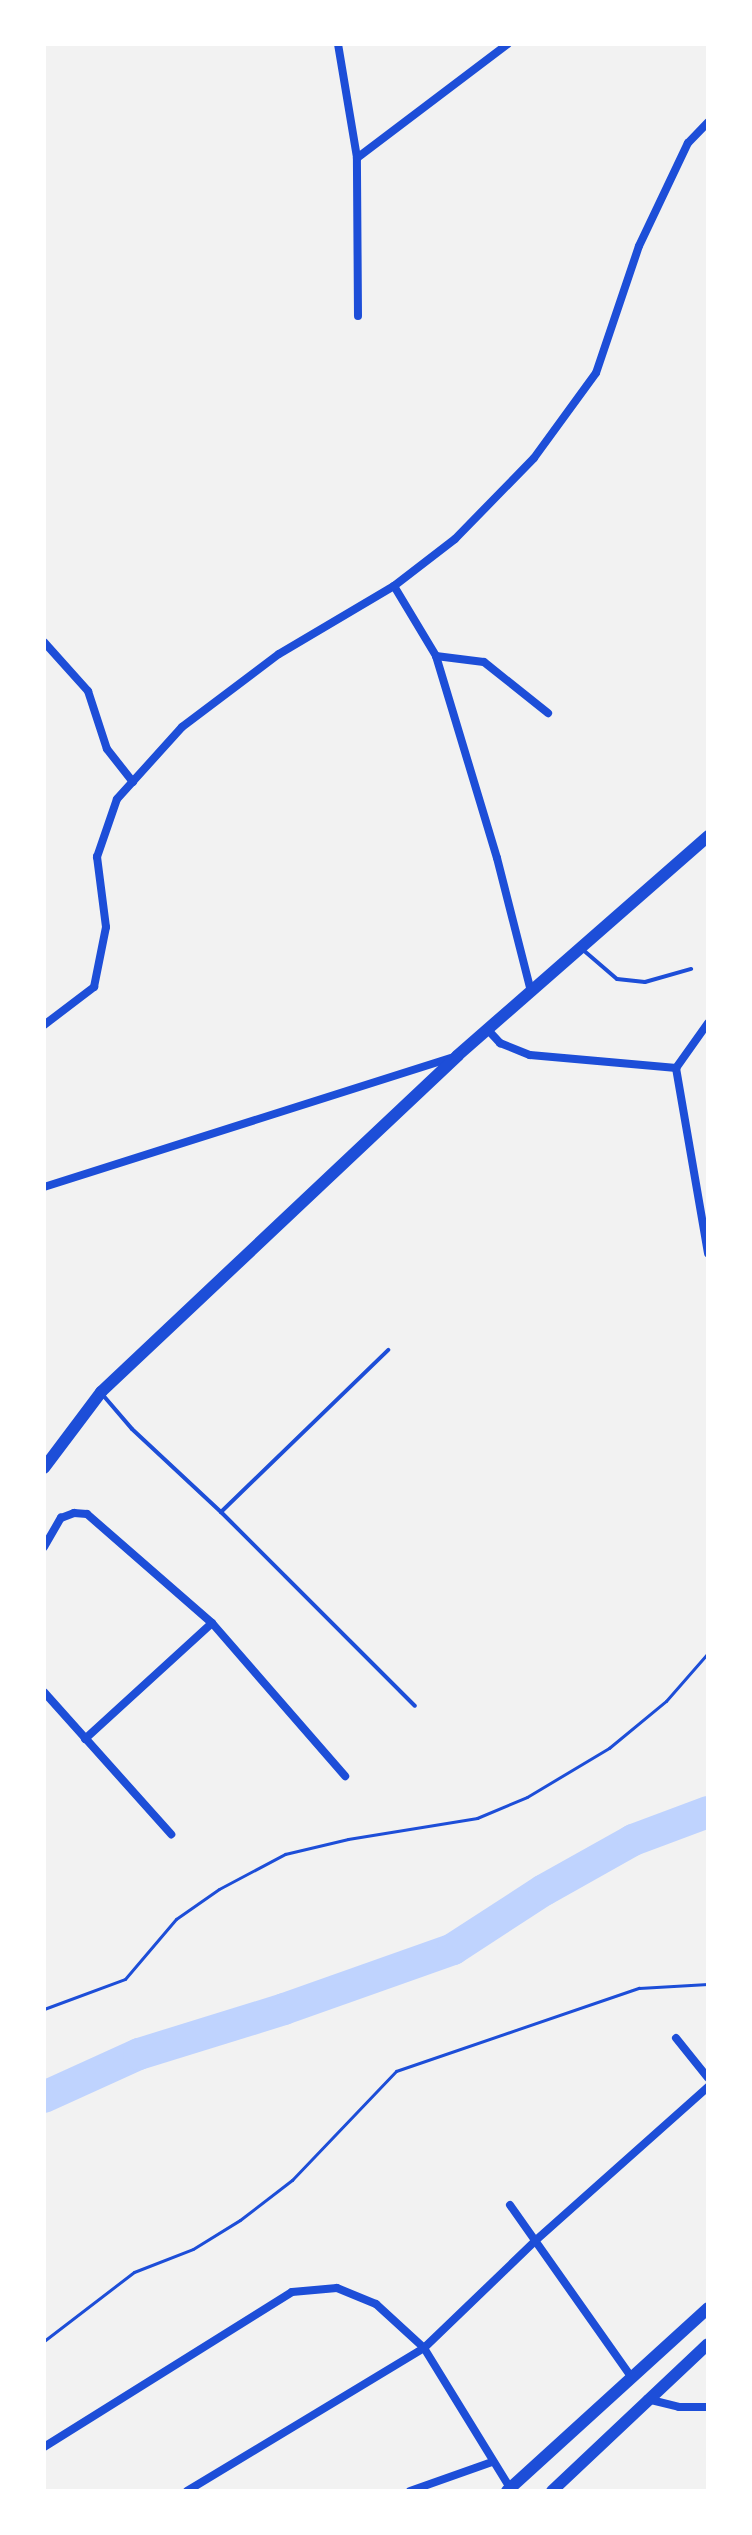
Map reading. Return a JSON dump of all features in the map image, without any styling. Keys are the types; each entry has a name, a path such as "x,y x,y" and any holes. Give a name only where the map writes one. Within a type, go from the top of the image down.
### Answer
{"main road":[{"path":"44,1468 101,1392 457,1056 708,836"},
{"path":"509,2489 708,2308"},
{"path":"552,2491 646,2399 708,2344"},
{"path":"572,2432 591,2452"}],"street":[{"path":"338,44 357,158 358,316"},
{"path":"357,158 508,44"},
{"path":"44,1025 94,987 106,927 97,857 117,799 182,727 279,654 394,586 455,539 534,458 596,373 639,246 688,143 708,122"},
{"path":"394,586 436,656 497,858 531,991"},
{"path":"44,642 88,691 107,749 133,782"},
{"path":"436,656 484,662 548,713"},
{"path":"708,1023 676,1068 708,1253"},
{"path":"488,1030 500,1043 530,1055 676,1068"},
{"path":"44,1187 457,1056"},
{"path":"44,1547 61,1518 74,1513 87,1514 212,1623 345,1776"},
{"path":"85,1739 212,1623"},
{"path":"44,1692 171,1834"},
{"path":"676,2038 708,2078"},
{"path":"187,2491 424,2348 535,2241 708,2087"},
{"path":"510,2205 632,2378"},
{"path":"44,2447 292,2292 337,2288 376,2304 424,2348 509,2489"},
{"path":"646,2399 679,2407 708,2407"},
{"path":"410,2491 492,2462"}],"lane":[{"path":"580,948 617,979 645,982 691,969"},
{"path":"221,1512 388,1350"},
{"path":"101,1392 132,1429 221,1512 415,1706"}],"path":[{"path":"44,2009 125,1979 176,1919 219,1889 285,1854 348,1839 477,1818 527,1797 609,1748 666,1701 708,1653"},
{"path":"44,2341 134,2272 193,2249 240,2220 292,2180 396,2071 639,1988 708,1984"}],"waterway":[{"path":"44,2097 139,2054 284,2009 453,1949 544,1890 633,1840 708,1812"}]}
